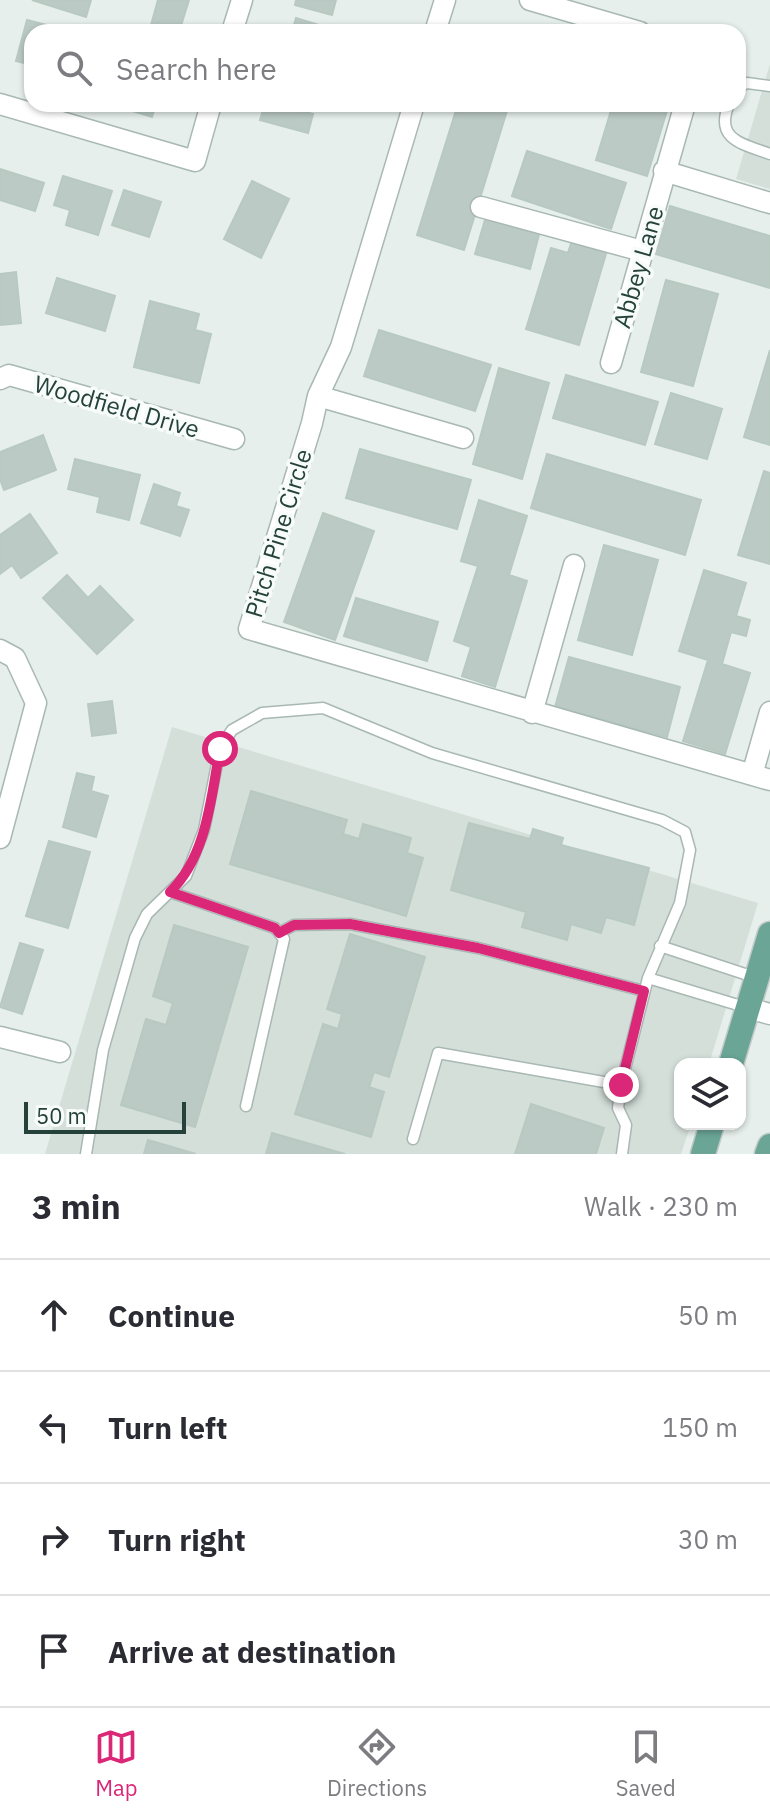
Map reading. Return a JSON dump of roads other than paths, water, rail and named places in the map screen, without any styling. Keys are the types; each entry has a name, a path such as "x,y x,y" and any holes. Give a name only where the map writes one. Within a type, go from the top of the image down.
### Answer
{"main road":[{"path":"734,1058 759,1011 757,978 770,934"},
{"path":"703,1154 710,1130"},
{"path":"767,1154 770,1146"}],"street":[{"path":"234,24 242,0"},
{"path":"438,24 445,0"},
{"path":"530,0 612,24"},
{"path":"0,104 24,111"},
{"path":"27,112 195,161 209,112"},
{"name":"Pitch Pine Circle","path":"412,112 341,347 318,396 249,629 761,778"},
{"path":"682,112 664,171 770,203"},
{"name":"Abbey Lane","path":"611,363 664,171"},
{"path":"481,207 642,251"},
{"name":"Woodfield Drive","path":"0,379 9,375 234,439"},
{"path":"318,396 463,438"},
{"path":"532,713 574,565"},
{"path":"0,650 15,658 36,703 0,838"},
{"path":"761,778 770,712"},
{"path":"0,1037 60,1052"}],"lane":[{"path":"746,83 770,86"},
{"path":"727,112 726,130 731,137 738,143 770,154"},
{"path":"86,1154 103,1050 135,938 147,914 186,876 200,842 220,749 232,730 262,713 323,708 432,753 662,820 685,832 690,850 680,903 648,978 621,1085 618,1108 626,1125 622,1154"},
{"path":"170,892 275,928 284,939 246,1106"},
{"path":"279,933 294,925 350,924 478,948 644,991"},
{"path":"660,946 757,978"},
{"path":"648,978 759,1011"},
{"path":"413,1139 438,1053 621,1085"}]}
